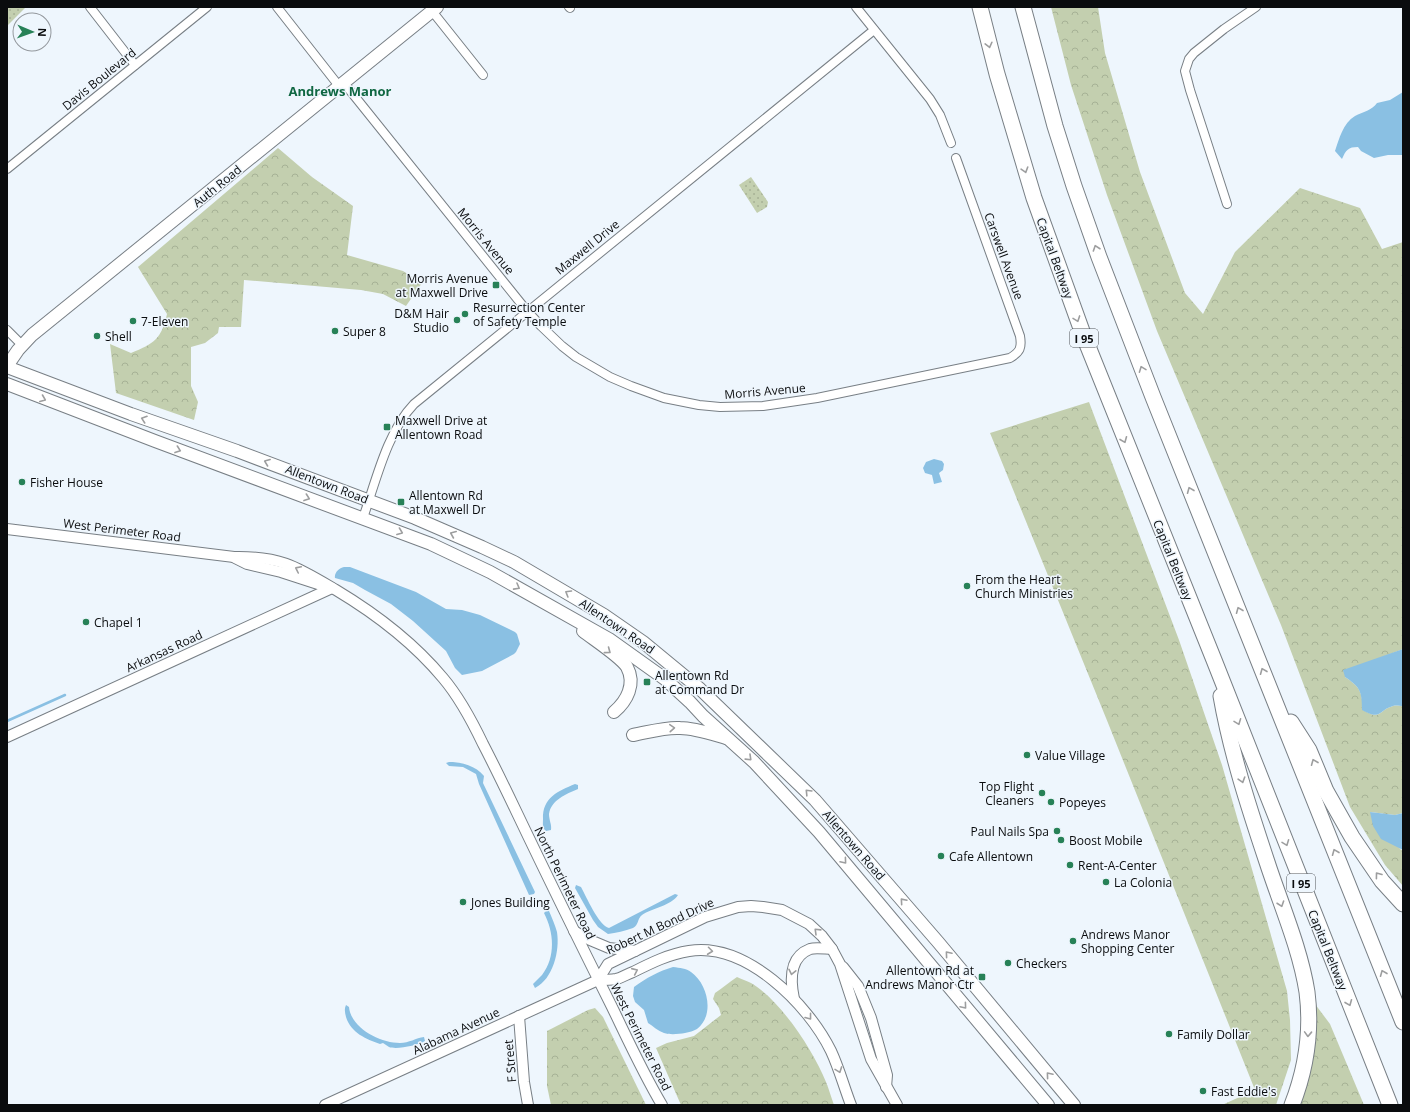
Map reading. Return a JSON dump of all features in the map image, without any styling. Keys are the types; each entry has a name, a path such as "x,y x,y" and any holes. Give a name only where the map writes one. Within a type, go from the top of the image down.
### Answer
{"highway":[{"name":"Capital Beltway","path":"980,7 1014,135 1058,267 1112,409 1214,660 1390,1105"},
{"path":"1023,7 1055,126 1099,257 1156,404 1403,1022"},
{"path":"1214,660 1227,730 1267,862 1294,943 1307,992 1308,1031 1306,1056 1301,1082 1292,1105"},
{"path":"1273,694 1309,750 1326,791 1352,837 1382,881 1403,904"}],"main road":[{"name":"Auth Road","path":"7,366 13,356 32,335 435,9"},
{"name":"Allentown Road","path":"7,366 131,414 237,450 369,500 482,547 514,562 555,585 604,615 643,642 700,688 799,783 834,820 1074,1105"},
{"name":"Allentown Road","path":"7,384 155,442 431,544 464,559 544,601 609,639 660,675 758,766 819,832 1048,1105"},
{"path":"544,601 626,666 629,674 630,686 623,704 614,712"},
{"path":"634,735 665,729 680,728 714,734 730,740"}],"street":[{"path":"90,7 135,65"},
{"name":"Davis Boulevard","path":"7,169 207,7"},
{"name":"Morris Avenue","path":"277,7 342,84 527,311 562,346 576,357 610,377 664,398 681,402 720,408 763,406 817,398 1010,358"},
{"path":"856,7 938,110 951,143"},
{"path":"1227,204 1185,71 1189,59 1194,53 1256,7"},
{"name":"Auth Road","path":"435,9 483,75"},
{"name":"Maxwell Drive","path":"363,518 389,446 408,411 422,397 874,30"},
{"name":"Carswell Avenue","path":"956,158 1020,336 1020,350 1017,354 1010,358"},
{"path":"7,330 22,345"},
{"name":"West Perimeter Road","path":"7,529 234,558 247,564 281,572 301,580 332,588 382,621 410,643 445,679 466,710 509,796"},
{"name":"Arkansas Road","path":"7,737 332,588"},
{"name":"North Perimeter Road","path":"509,796 598,980"},
{"name":"Robert M Bond Drive","path":"598,980 608,964 705,917 734,908 750,906 763,906 782,910 809,924 822,936 832,949 840,964 871,1059 897,1105"},
{"path":"574,931 609,948 635,951"},
{"path":"794,998 790,984 791,972 799,955 811,949 832,949"},
{"path":"598,980 616,979 672,954 691,950 710,951 732,956 750,964 794,998 811,1019 830,1050 838,1067 851,1105"},
{"name":"West Perimeter Road","path":"598,980 648,1083 662,1105"},
{"name":"Alabama Avenue","path":"325,1105 598,980"},
{"name":"F Street","path":"520,1016 524,1082 528,1105"}],"green space":[{"path":"7,7 26,7 21,12 12,12 12,21 7,26"},
{"path":"1051,7 1098,7 1105,53 1140,172 1185,293 1203,314 1235,252 1300,188 1360,208 1382,249 1403,242 1403,649 1380,658 1345,677 1359,690 1362,698 1363,710 1369,713 1377,715 1393,706 1403,706 1403,813 1395,815 1370,812 1401,850 1403,850 1403,886 1385,865 1350,807 1281,625 1157,331 1107,195 1071,85"},
{"path":"278,148 312,177 353,206 347,255 403,271 422,283 406,306 383,294 361,290 244,280 241,327 219,327 218,333 205,343 191,347 191,386 198,402 194,420 116,393 110,344 131,353 146,346 159,335 167,314 138,267"},
{"path":"751,177 768,202 767,207 757,213 739,185"},
{"path":"1089,402 1179,640 1222,765 1287,991 1290,1020 1291,1060 1276,1105 1222,1105 1255,1090 990,433"},
{"path":"737,977 751,983 762,991 774,1002 795,1027 820,1069 834,1105 681,1105 656,1048 667,1043 694,1036 721,1015 719,1008 713,999 715,993"},
{"path":"1315,1004 1330,1024 1364,1105 1298,1105"},
{"path":"595,1008 603,1017 646,1105 551,1105 547,1086 547,1031 588,1010"}],"water":[{"path":"1403,92 1403,155 1388,155 1374,158 1361,151 1358,147 1355,147 1348,150 1342,159 1335,151 1347,123 1355,116 1370,109 1377,103 1390,100"},
{"path":"934,459 942,461 944,464 943,470 939,473 942,482 934,484 932,475 925,473 923,468 926,462"},
{"path":"344,567 350,567 416,592 446,609 462,610 480,615 515,632 520,644 514,654 482,671 462,675 455,668 446,651 413,621 391,604 353,583 335,578 337,571"},
{"path":"1403,649 1403,706 1393,706 1377,715 1373,715 1362,710 1361,694 1357,687 1345,677 1343,670"},
{"path":"449,762 468,765 484,776 483,783 535,892 534,894 529,895 479,784 476,774 463,767 449,766 446,763"},
{"path":"575,784 578,785 578,789 560,798 550,809 549,814 551,830 546,831 543,826 543,812 548,801 552,796 563,789"},
{"path":"1370,812 1395,815 1403,813 1403,850 1381,839 1373,826"},
{"path":"576,885 581,887 597,917 605,926 609,928 675,894 678,895 671,902 642,915 633,928 608,934 598,927 593,920 575,888"},
{"path":"549,911 557,932 558,939 556,956 551,971 541,984 535,988 533,984 547,968 550,960 552,944 550,928 544,913"},
{"path":"673,967 683,968 697,977 705,992 707,1008 703,1023 697,1029 685,1033 666,1034 648,1023 644,1010 635,1002 633,996 634,987 653,975"},
{"path":"346,1005 349,1007 351,1015 361,1028 376,1037 400,1043 424,1037 425,1041 413,1045 393,1048 383,1043 380,1044 369,1040 355,1031 348,1023 345,1010"}],"waterway":[{"path":"7,721 65,695"}],"place":[{"name":"Morris Avenue at Maxwell Drive","path":"496,285"},
{"name":"Resurrection Center of Safety Temple","path":"465,314"},
{"name":"D&M Hair Studio","path":"457,320"},
{"name":"7-Eleven","path":"133,321"},
{"name":"Super 8","path":"335,331"},
{"name":"Shell","path":"97,336"},
{"name":"Maxwell Drive at Allentown Road","path":"387,427"},
{"name":"Fisher House","path":"22,482"},
{"name":"Allentown Rd at Maxwell Dr","path":"401,502"},
{"name":"From the Heart Church Ministries","path":"967,586"},
{"name":"Chapel 1","path":"86,622"},
{"name":"Allentown Rd at Command Dr","path":"647,682"},
{"name":"Value Village","path":"1027,755"},
{"name":"Top Flight Cleaners","path":"1042,793"},
{"name":"Popeyes","path":"1051,802"},
{"name":"Paul Nails Spa","path":"1057,831"},
{"name":"Boost Mobile","path":"1061,840"},
{"name":"Cafe Allentown","path":"941,856"},
{"name":"Rent-A-Center","path":"1070,865"},
{"name":"La Colonia","path":"1106,882"},
{"name":"Jones Building","path":"463,902"},
{"name":"Andrews Manor Shopping Center","path":"1073,941"},
{"name":"Checkers","path":"1008,963"},
{"name":"Allentown Rd at Andrews Manor Ctr","path":"982,977"},
{"name":"Family Dollar","path":"1169,1034"},
{"name":"Fast Eddie's","path":"1203,1091"}],"district":[{"name":"Andrews Manor","path":"340,91"}]}
